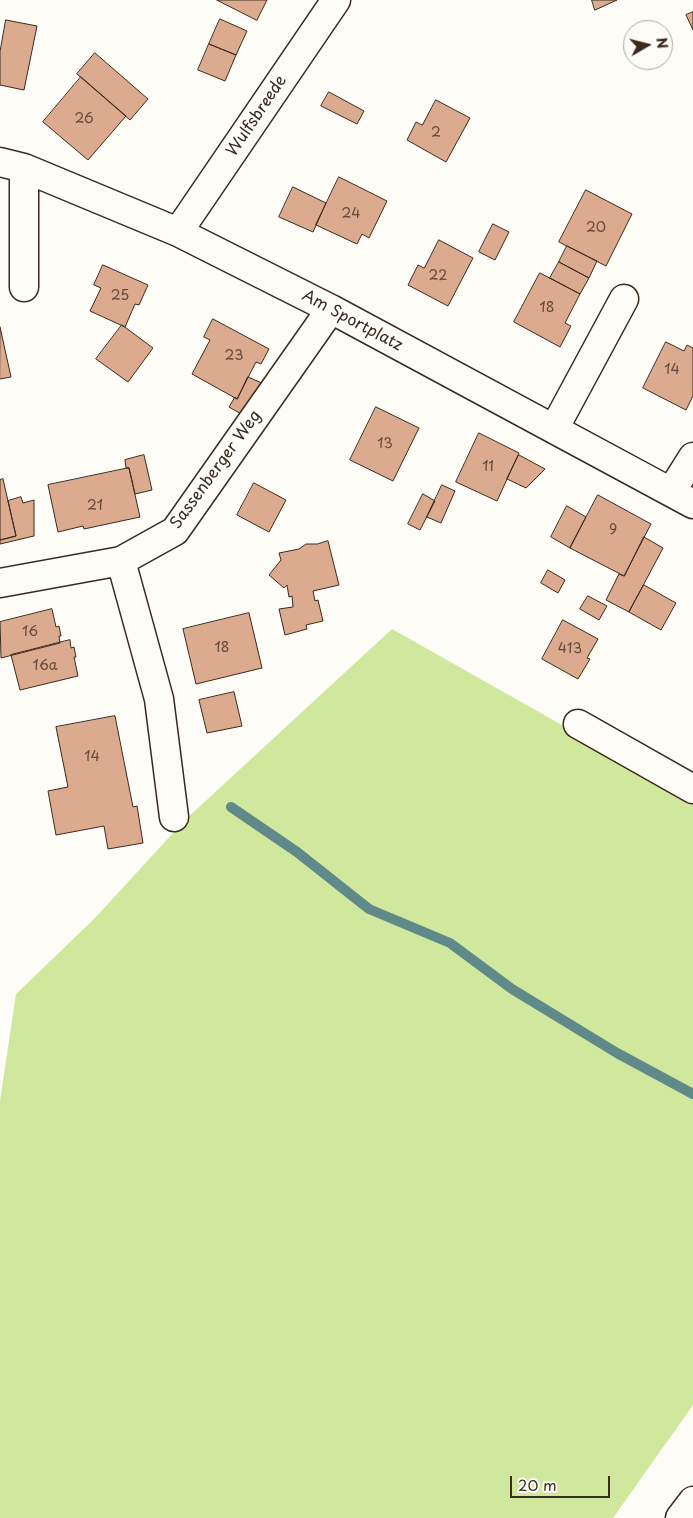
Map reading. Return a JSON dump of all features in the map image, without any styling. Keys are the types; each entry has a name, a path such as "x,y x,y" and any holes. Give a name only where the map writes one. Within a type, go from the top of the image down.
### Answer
{"street":[{"name":"Wulfsbreede","path":"178,232 336,0"},
{"name":"Am Sportplatz","path":"12,165 178,232 331,309 682,498"},
{"path":"12,165 24,287"},
{"path":"554,429 624,299"},
{"name":"Sassenberger Weg","path":"0,583 121,561 175,531 331,309"},
{"path":"682,498 693,457"},
{"path":"121,561 159,699 174,817"},
{"path":"578,724 693,789"},
{"path":"680,1518 693,1501"}],"green space":[{"path":"392,629 693,799 693,1405 613,1518 0,1518 0,1101 16,994 95,918 185,820"}],"building":[{"path":"217,0 267,0 257,20"},
{"path":"592,0 617,0 595,10"},
{"path":"693,12 693,30 686,15"},
{"path":"220,19 247,31 236,55 209,44"},
{"path":"6,20 37,26 24,90 0,85 0,52"},
{"path":"209,44 236,55 225,81 198,70"},
{"path":"95,53 148,99 130,120 77,74"},
{"path":"81,77 126,116 88,160 43,122"},
{"path":"329,92 364,111 357,124 321,106"},
{"path":"436,100 470,118 446,162 407,140 416,122 422,125"},
{"path":"339,177 387,201 369,238 362,234 357,244 316,225"},
{"path":"293,187 326,203 313,232 279,217"},
{"path":"586,190 632,214 606,266 559,242"},
{"path":"493,224 509,232 495,260 479,252"},
{"path":"439,240 473,258 448,306 408,285 418,265 424,268"},
{"path":"567,246 597,261 589,278 559,262"},
{"path":"559,262 589,278 580,294 550,278"},
{"path":"103,265 148,285 139,305 135,304 125,327 90,311 101,288 94,285"},
{"path":"540,273 580,294 565,323 571,326 560,347 514,322"},
{"path":"213,319 269,349 261,364 256,362 237,399 192,374 210,340 204,337"},
{"path":"122,325 153,348 128,382 96,359"},
{"path":"0,327 11,377 0,379"},
{"path":"666,342 684,351 687,345 693,348 693,396 686,410 643,388"},
{"path":"248,377 264,384 243,415 229,407 235,397 237,399"},
{"path":"376,407 419,428 393,481 350,460"},
{"path":"479,433 519,453 497,501 456,482"},
{"path":"144,455 152,490 135,494 129,468 126,468 125,460"},
{"path":"519,455 545,469 526,488 507,479"},
{"path":"129,468 140,517 84,529 83,526 58,532 48,485"},
{"path":"3,479 16,536 0,540 0,480"},
{"path":"254,483 286,500 269,532 237,515"},
{"path":"442,485 455,491 441,523 427,517"},
{"path":"423,494 435,501 420,530 408,524"},
{"path":"598,495 651,524 624,576 570,548"},
{"path":"21,497 23,503 34,500 34,536 0,544 0,540 16,536 8,501"},
{"path":"567,506 586,517 570,548 551,537"},
{"path":"644,537 663,548 629,612 606,600 619,574 624,576"},
{"path":"328,541 339,585 313,591 315,601 318,600 323,621 306,625 307,629 285,635 279,609 293,607 292,596 289,597 287,585 284,588 269,575 281,560 279,553 299,549 306,544"},
{"path":"548,570 565,580 558,593 541,583"},
{"path":"644,585 676,603 661,630 629,612"},
{"path":"588,596 607,606 599,620 580,609"},
{"path":"52,609 56,627 59,626 60,643 1,658 0,622"},
{"path":"249,613 262,668 196,684 183,629"},
{"path":"563,620 598,639 587,658 590,659 578,679 542,659"},
{"path":"70,640 71,648 74,647 78,676 20,690 11,655"},
{"path":"234,692 242,726 207,733 199,700"},
{"path":"115,716 133,807 137,806 143,843 108,849 104,826 56,835 48,791 68,787 56,727"}],"waterway":[{"path":"231,807 297,852 369,909 450,943 512,989 617,1053 693,1094"}]}
